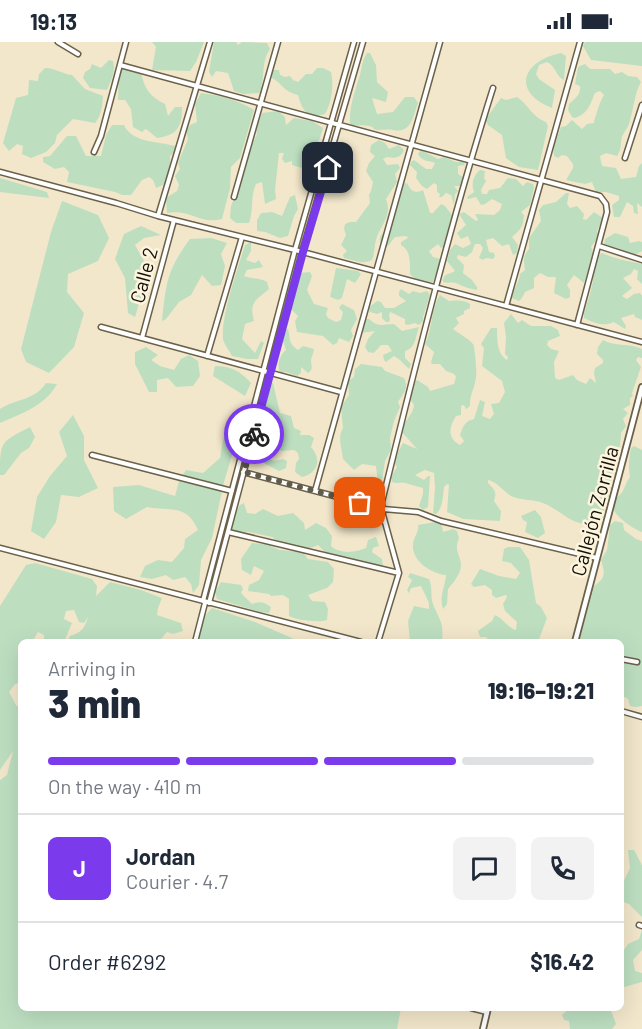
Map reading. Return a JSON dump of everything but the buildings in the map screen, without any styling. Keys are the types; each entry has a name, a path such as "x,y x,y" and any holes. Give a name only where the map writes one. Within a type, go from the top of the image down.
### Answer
{"street":[{"path":"58,42 78,54"},
{"path":"94,152 101,136 126,42"},
{"path":"158,216 210,42"},
{"path":"234,197 278,42"},
{"path":"206,602 237,471 295,250 354,42"},
{"path":"196,639 228,532 303,252 363,42"},
{"path":"315,491 440,42"},
{"path":"506,306 580,42"},
{"path":"120,65 600,196 606,204 607,212 577,325"},
{"path":"379,639 399,573 382,502 435,287 493,88"},
{"path":"625,158 642,105"},
{"path":"0,172 158,216 642,342"},
{"name":"Calle 2","path":"141,338 174,220"},
{"path":"207,356 243,237"},
{"path":"599,246 642,260"},
{"path":"101,327 341,392"},
{"name":"Callejón Zorrilla","path":"576,639 642,387"},
{"path":"92,455 232,491"},
{"path":"237,471 383,509 418,512 441,522 597,558"},
{"path":"228,532 399,573"},
{"path":"0,548 349,639"},
{"path":"624,660 637,662"},
{"path":"624,712 642,717"},
{"path":"483,1029 487,1011"}],"green space":[{"path":"152,42 204,42 190,71 152,70 156,47"},
{"path":"214,42 236,42 238,45 242,42 267,43 270,49 265,59 260,93 243,94 234,91 228,73 216,71 212,77 209,72"},
{"path":"585,42 642,42 642,66 591,60 583,46"},
{"path":"367,53 370,53 376,65 377,82 388,92 386,102 372,98 377,114 393,112 405,97 414,97 418,103 408,127 399,131 378,130 367,125 350,124 352,102"},
{"path":"561,53 566,56 564,80 547,62 539,65 536,74 539,79 555,90 552,108 531,94 526,78 537,63"},
{"path":"109,60 113,61 114,69 107,90 90,88 83,78 85,72 92,64 101,68"},
{"path":"124,63 141,72 144,83 152,95 165,104 168,116 175,107 182,107 181,120 174,132 157,138 146,129 142,132 133,127 131,109 125,100 118,100 119,68"},
{"path":"585,64 590,69 610,69 615,74 622,72 628,76 637,77 641,82 629,124 622,137 619,153 617,156 606,153 600,156 602,166 616,168 621,179 636,177 642,163 642,207 637,203 638,214 634,213 633,206 627,202 620,217 614,217 612,205 619,200 619,196 596,192 592,182 585,184 566,180 573,164 567,156 562,155 558,158 554,156 553,147 561,127 566,126 572,120 582,129 587,124 594,123 604,95 600,91 595,93 586,111 580,116 572,117 568,110 569,104 580,92 580,86 575,84 578,67"},
{"path":"45,68 72,75 85,89 103,96 102,107 95,123 73,119 57,135 55,143 46,152 31,158 22,154 23,146 17,144 9,151 3,143 16,98 28,95 29,80 38,81 39,74"},
{"path":"317,68 331,72 332,88 331,99 325,114 314,115 304,109 298,95 289,92 272,78 271,70 279,70 280,75 290,76 298,82 306,74 312,74"},
{"path":"201,93 228,98 254,110 240,158 231,167 230,188 222,219 207,220 183,213 167,213 166,198 177,191 179,185 175,176 180,169 178,163 188,139 186,131 190,125 197,122 195,104"},
{"path":"517,97 548,126 538,170 519,167 506,158 502,135 485,120 501,98 506,100"},
{"path":"278,111 285,117 286,125 294,118 312,121 323,128 314,156 314,165 309,170 292,165 292,161 285,163 282,159 284,153 279,153 276,199 265,204 262,182 256,184 249,223 236,223 230,218 231,206 242,178 245,160 257,134 256,128 262,113"},
{"path":"112,125 124,125 128,131 139,138 175,146 176,151 170,156 169,171 163,185 156,188 149,177 142,180 131,195 122,195 67,182 69,172 64,167 55,169 43,162 43,157 50,156 67,136 76,136 86,156 101,156 106,135"},
{"path":"379,140 389,149 399,145 404,150 395,158 383,159 387,165 398,164 400,168 395,174 397,182 386,199 387,216 375,243 372,260 358,262 344,258 343,255 347,251 341,245 346,235 345,224 356,222 370,203 369,195 373,182 366,171 375,156 370,152 371,145"},
{"path":"421,150 438,159 444,157 463,162 465,165 458,166 458,174 463,177 460,186 454,186 458,191 455,194 454,205 451,195 446,193 439,197 437,185 434,183 427,189 416,178 417,172 410,165 411,162 414,160 426,169 432,169 435,163 421,158 418,154"},
{"path":"480,170 485,171 486,181 481,190 482,194 500,188 508,178 516,179 523,186 527,182 533,184 534,188 530,205 521,212 524,215 522,225 512,237 518,245 517,253 513,255 509,244 502,246 493,238 486,240 489,252 494,253 493,259 479,258 483,248 480,244 475,244 472,252 466,257 458,255 457,258 464,265 463,273 472,280 477,290 456,283 443,282 443,279 455,271 447,261 450,250 455,244 463,248 471,244 468,236 461,239 457,233 466,225 459,214 464,212 476,221 478,220 475,214 494,215 500,210 502,204 492,199 481,205 476,197 468,199 467,197 474,192 473,180"},
{"path":"0,178 47,192 49,198 0,192"},
{"path":"405,183 414,191 423,190 430,213 433,213 441,204 452,215 444,247 441,248 438,244 429,251 433,257 441,259 433,282 421,281 410,274 407,250 401,245 401,242 408,238 406,236 395,237 388,246 384,247 380,242 380,237 390,224 390,211 397,203 401,185"},
{"path":"569,193 567,204 570,208 577,206 584,214 583,219 586,220 594,212 603,218 597,231 599,236 591,247 594,253 584,283 574,275 567,285 570,297 566,299 554,293 556,277 548,277 540,273 534,278 534,288 525,292 519,301 512,298 520,274 525,270 524,259 529,249 529,238 541,221 539,210 543,205 556,202"},
{"path":"295,195 298,209 288,236 280,238 257,231 257,220 261,213 272,212 282,216 290,197"},
{"path":"62,201 98,215 109,238 98,261 68,274 67,292 84,313 74,347 49,373 26,362 21,349 51,232"},
{"path":"141,226 161,235 144,238 135,245 149,270 135,317 128,313 125,278 115,259 124,234"},
{"path":"615,233 628,237 630,243 642,242 642,251 630,256 617,248 607,249 604,245 605,239"},
{"path":"211,238 227,243 221,254 225,266 221,285 212,286 202,275 191,295 179,302 162,321 169,277 176,260 190,239"},
{"path":"251,242 251,251 246,260 255,263 259,260 263,267 247,270 244,276 267,282 269,289 254,302 252,310 254,321 245,324 242,339 255,353 261,341 264,343 258,359 232,356 223,339 231,292 245,245"},
{"path":"602,253 642,264 642,284 637,279 638,271 634,269 631,274 623,278 632,288 622,296 627,299 640,293 642,296 642,320 634,314 621,318 626,326 625,329 614,322 595,323 584,318 593,281 592,271 596,256"},
{"path":"336,268 358,271 361,274 355,283 347,279 342,298 338,300 330,297"},
{"path":"310,272 312,276 307,290 314,304 328,308 326,314 328,318 336,322 341,320 343,312 339,308 342,304 354,310 357,319 351,330 353,336 349,342 339,338 333,345 323,336 297,332 295,321 298,316 291,309 293,297 290,289 298,285 300,273"},
{"path":"401,289 409,294 413,291 420,293 427,291 430,295 423,321 419,325 405,324 405,319 390,312 389,322 386,322 382,318 382,312 377,314 370,312 368,308 377,301 381,302 385,308 394,308 406,301 399,296"},
{"path":"440,295 449,301 457,300 470,304 470,308 464,311 464,314 456,318 459,323 453,329 473,344 476,366 470,406 466,409 464,405 461,406 461,415 456,416 450,432 453,439 460,445 464,441 460,435 462,429 466,423 474,419 480,400 485,402 482,416 490,419 494,414 491,404 499,403 505,392 502,381 482,366 484,348 481,344 491,328 497,328 499,350 507,360 504,323 511,314 518,323 522,320 531,326 551,326 558,330 560,336 548,341 547,345 559,351 554,362 555,378 559,380 573,375 577,380 586,384 590,378 596,383 595,368 603,363 597,354 598,347 603,340 642,349 642,358 638,357 636,360 641,367 633,396 630,398 630,405 623,409 628,413 623,419 626,426 621,433 602,519 593,523 578,523 543,503 511,496 488,480 495,491 494,501 501,511 500,521 463,519 447,512 449,485 447,484 444,487 440,509 436,514 433,513 434,473 425,470 415,475 424,480 430,476 428,507 423,510 419,506 423,488 392,482 391,477 397,467 393,461 403,443 417,449 401,431 414,405 408,396 413,383 417,380 430,391 454,384 456,377 440,364 432,364 434,352 425,344"},
{"path":"365,319 378,325 394,324 402,331 419,327 413,345 405,351 405,358 411,364 409,369 394,356 386,362 384,360 383,355 392,351 388,345 381,345 374,353 368,352 365,347 375,331 361,333 361,324"},
{"path":"288,329 291,342 298,350 303,346 314,349 311,359 312,369 308,373 301,367 301,373 297,376 286,372 280,373 279,360 286,350 282,338 284,330"},
{"path":"146,347 158,355 151,360 160,366 174,370 181,359 189,355 198,361 200,376 193,386 176,387 168,378 157,380 157,392 149,392 135,364 135,352"},
{"path":"361,364 382,367 385,371 404,378 406,385 398,402 400,407 390,438 391,450 385,461 382,481 378,484 376,466 362,464 354,470 343,459 340,443 343,428 341,407 349,395 348,381 354,377 355,369"},
{"path":"215,366 231,368 251,383 245,396 213,376"},
{"path":"266,381 273,383 280,413 291,416 294,428 301,431 300,435 309,435 314,438 311,447 316,456 317,465 307,475 302,477 295,472 299,459 298,453 294,450 282,451 274,447 268,454 269,459 274,461 283,459 287,461 286,468 279,471 253,456 252,451 258,441 258,430 263,413 260,392"},
{"path":"46,383 57,384 46,398 32,408 0,423 0,409 37,393"},
{"path":"73,415 84,436 84,460 98,488 79,497 61,495 56,522 44,539 31,531 37,497 50,476 67,456 59,432"},
{"path":"235,421 239,432 224,482 212,538 201,560 199,585 193,593 191,584 185,577 173,580 166,575 152,579 140,577 145,566 158,560 172,562 184,548 185,539 198,530 188,516 177,510 147,507 126,519 114,511 113,487 139,485 175,496 179,481 186,470 203,473 220,458 223,440"},
{"path":"30,427 35,437 29,448 21,453 4,475 0,475 0,456 4,444"},
{"path":"634,446 642,450 642,532 621,519 614,509 616,498 621,494 630,477 631,448"},
{"path":"244,503 247,513 255,514 263,509 278,516 293,513 304,523 305,530 316,523 326,528 332,536 331,546 335,549 348,552 362,550 366,548 368,540 376,537 379,546 373,548 372,552 382,559 383,566 331,554 318,545 308,549 285,547 272,537 231,531 232,518 240,505"},
{"path":"535,510 541,517 545,533 538,538 525,532 527,522 521,516"},
{"path":"441,521 443,532 453,529 457,531 459,538 457,551 461,565 456,579 448,589 447,604 443,609 442,596 446,575 429,569 419,561 413,550 418,525"},
{"path":"615,521 623,523 624,530 642,541 642,706 636,707 630,706 628,699 624,697 624,639 580,639 594,586 604,575 601,560 607,550 610,525"},
{"path":"252,543 266,544 280,550 303,552 308,559 328,562 334,569 333,582 327,588 308,595 312,601 325,602 328,609 327,620 302,620 289,616 289,599 283,595 271,596 248,591 249,585 259,580 264,571 254,566 251,575 242,570 241,559"},
{"path":"520,547 529,560 536,603 547,618 539,639 480,637 478,631 492,621 495,615 516,630 517,622 505,611 503,604 506,595 496,598 492,595 492,590 485,585 474,587 471,584 480,569 516,579 520,573 511,563 502,561 504,549"},
{"path":"35,563 92,579 97,586 96,596 110,582 162,598 157,615 181,623 183,631 173,634 167,632 161,639 68,639 82,630 88,617 84,623 79,622 74,610 66,611 64,619 72,623 65,639 44,639 44,635 38,632 34,639 18,639 18,683 9,692 18,707 18,1011 400,1011 397,1029 0,1029 0,780 7,775 13,751 0,770 0,606 26,565"},
{"path":"410,573 429,579 433,604 442,625 442,639 410,639 408,621 414,606 429,609 429,603 421,586 411,588 409,593 407,590 412,580 408,577"},
{"path":"221,582 241,585 243,589 241,593 252,604 260,602 271,607 269,613 217,599 215,592"},
{"path":"212,608 255,622 294,639 198,639 201,620"},
{"path":"628,850 634,850 642,865 642,917 624,902 624,881 630,868"},
{"path":"642,930 642,950 633,960 635,971 642,973 642,982 624,987 624,950 628,944 639,939"},
{"path":"567,1011 611,1011 616,1024 612,1029 570,1029 569,1021 564,1020 562,1015"}],"way so far":[{"path":"254,434 244,472 360,503"}],"route":[{"path":"254,434 328,168"}]}
